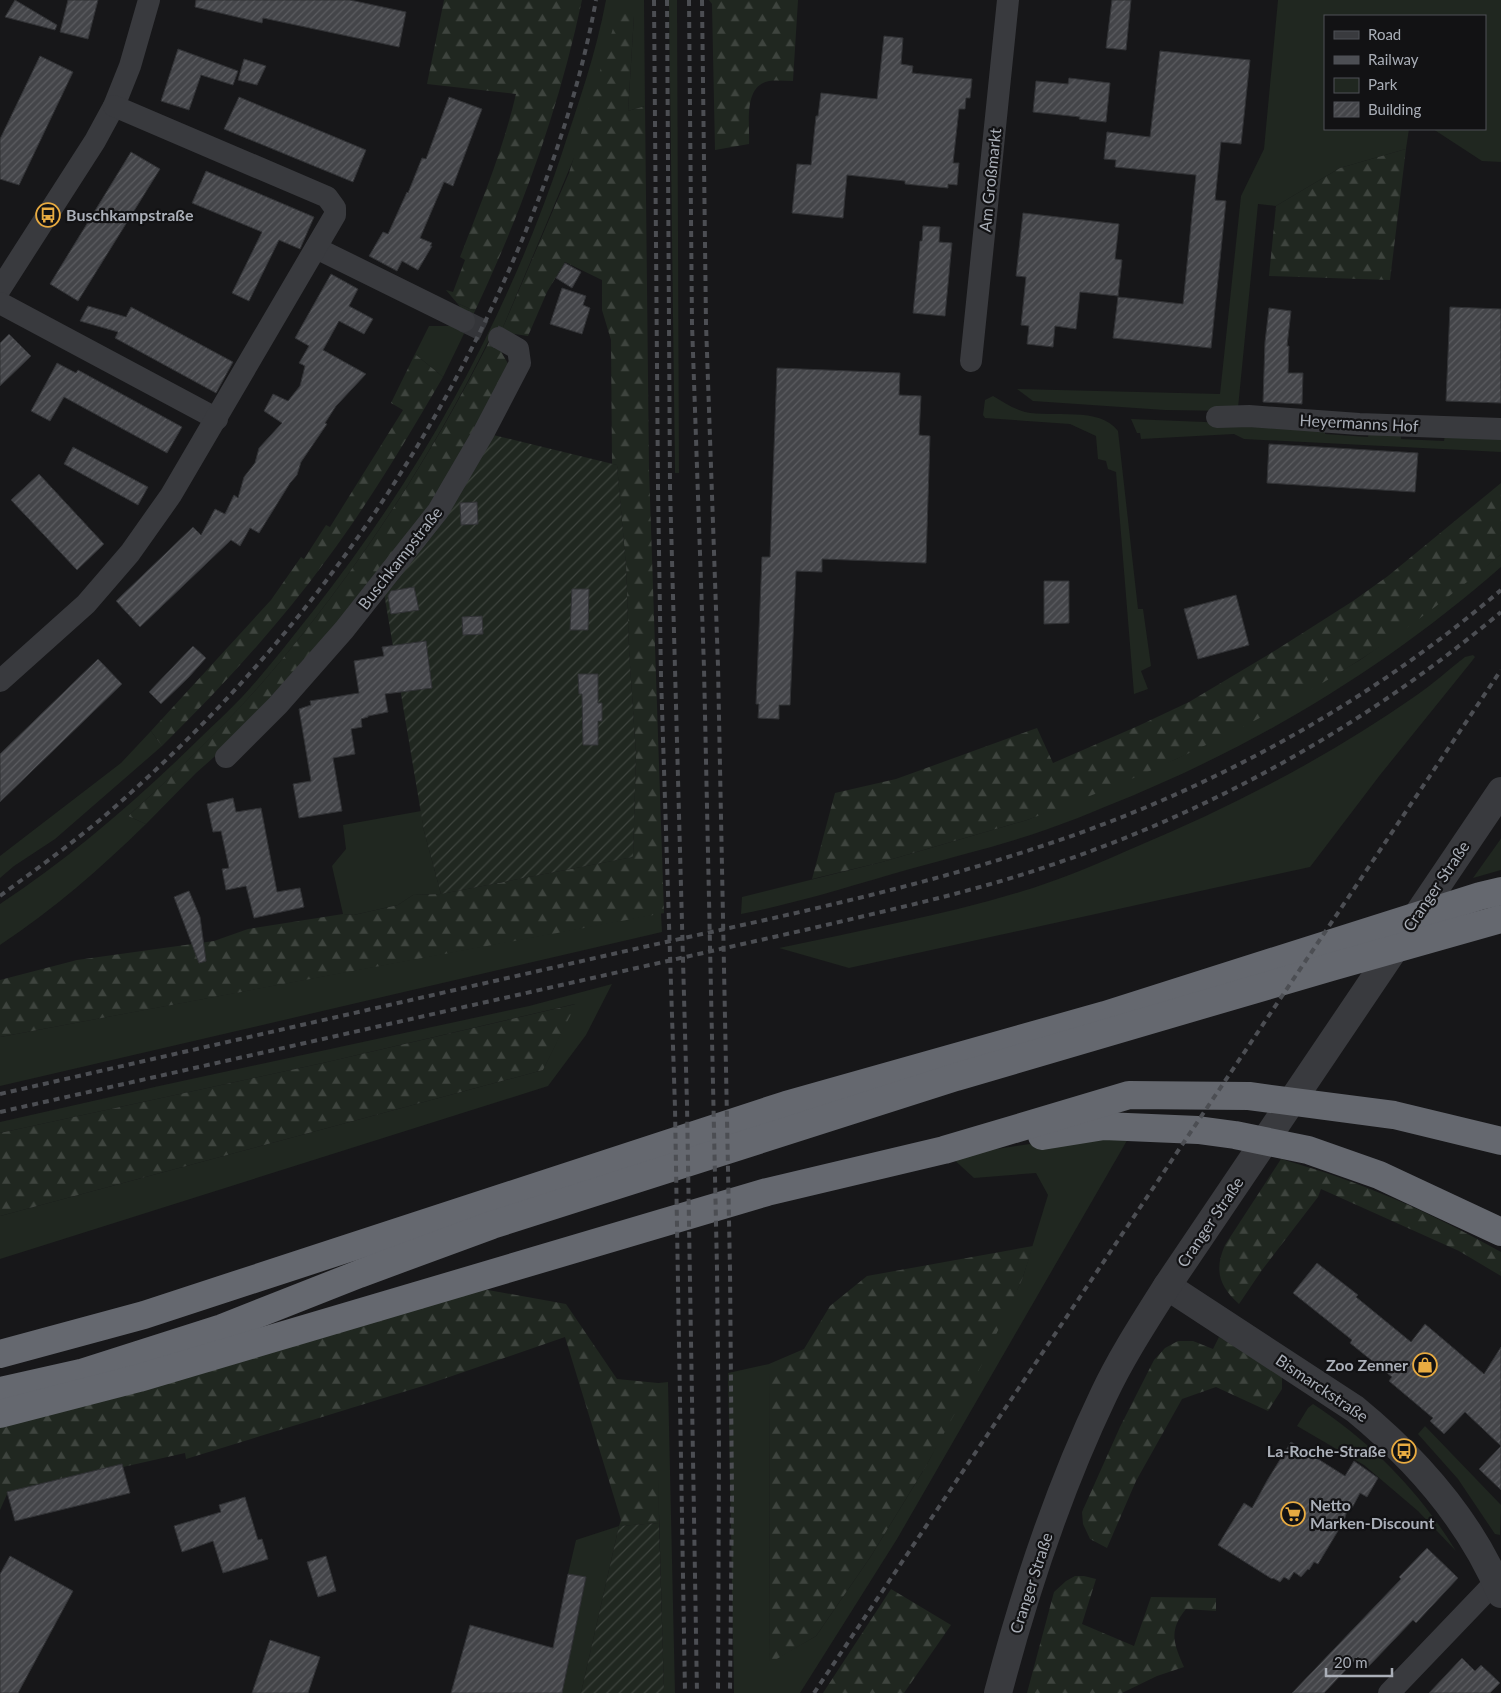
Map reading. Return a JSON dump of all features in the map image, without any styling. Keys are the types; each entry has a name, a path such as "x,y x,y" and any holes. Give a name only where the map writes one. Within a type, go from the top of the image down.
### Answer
{"highway":[{"path":"0,1354 144,1315 786,1105 1105,1014 1494,892"},
{"path":"0,1391 81,1373 213,1331 492,1225 956,1077 1501,919"},
{"path":"0,1414 148,1376 766,1192 944,1150 1129,1095 1249,1096 1394,1115 1501,1141"},
{"path":"944,1150 1104,1126 1198,1130 1235,1135 1308,1150 1379,1175 1501,1232"}],"street":[{"path":"0,289 95,141 114,106 130,66 149,0"},
{"name":"Am Großmarkt","path":"971,361 1008,0"},
{"path":"0,681 86,604 130,553 171,495 217,419 335,214 335,208 327,197 114,106"},
{"path":"316,248 464,321"},
{"path":"0,302 217,419"},
{"name":"Buschkampstraße","path":"226,757 278,705 344,630 438,511 484,432 520,362 518,349 499,338"},
{"name":"Heyermanns Hof","path":"1218,417 1250,416 1359,424 1501,429"},
{"name":"Cranger Straße","path":"998,1693 1017,1622 1041,1546 1058,1501 1104,1393 1130,1344 1253,1157 1501,791"},
{"name":"Bismarckstraße","path":"1167,1286 1356,1409 1382,1431 1426,1475 1448,1502 1499,1583"},
{"path":"1389,1693 1499,1583"}],"green space":[{"path":"444,0 582,0 562,81 538,159 508,236 475,311 457,303 446,290 453,292 465,260 460,257 498,156 516,94 427,84"},
{"path":"606,0 644,0 645,106 628,111 634,15 501,332 489,340 440,431 386,519 327,603 262,683 197,751 128,816 146,824 76,888 39,918 0,945 0,904 52,867 103,827 237,703 313,611 389,506 457,394 487,336 514,277 539,217 561,156 592,59"},
{"path":"669,0 677,0 679,473 675,473"},
{"path":"709,0 798,0 793,81 769,81 761,84 755,90 750,107 749,144 715,150 712,4"},
{"path":"1278,0 1501,0 1501,162 1482,161 1435,130 1486,130 1486,15 1324,15 1324,130 1409,130 1406,149 1340,168 1276,206 1258,204 1238,408 1230,411 1165,410 1033,401 1017,389 1220,394 1241,196 1264,149"},
{"path":"618,12 634,15 628,111 645,106 649,469 664,913 0,1037 0,980 77,960 214,941 248,929 343,914 354,915 398,905 413,895 441,894 633,857 636,755 626,566 617,465 612,464 611,340 602,310 602,280 565,262 547,292 528,336 501,332 569,173"},
{"path":"1406,149 1390,280 1269,276 1276,206 1340,168"},
{"path":"457,303 475,311 443,377 415,354 429,326 461,326 466,315"},
{"path":"490,340 496,343 510,367 432,508 257,719 196,773 146,824 128,816 197,751 262,683 327,603 386,519 414,475 441,431"},
{"path":"415,354 443,377 373,492 343,537 289,608 206,702 162,746 151,731 271,600 301,557 304,559 326,525 330,527 403,410 391,403"},
{"path":"993,396 1025,412 1036,414 1075,414 1100,418 1110,423 1118,431 1138,609 1143,609 1151,666 1141,671 1148,689 1134,694 1116,472 1108,469 1106,461 1098,459 1096,436 1070,424 985,418 983,415 985,400"},
{"path":"1131,419 1325,427 1325,434 1368,437 1369,430 1401,432 1401,439 1444,441 1445,434 1501,438 1501,452 1244,439 1234,434 1141,439 1140,433 1137,433"},
{"path":"489,434 617,465 626,566 636,755 633,857 441,894 424,831 383,587"},
{"path":"1501,483 1501,554 1449,596 1377,649 1280,708 1155,769 1027,820 882,862 812,879 835,793 896,779 1037,728 1053,763 1138,726 1189,702 1353,601 1388,576"},
{"path":"1501,554 1501,567 1410,640 1363,673 1314,703 1214,759 1100,809 1031,835 805,899 741,914 742,897 882,862 1027,820 1176,759 1281,706 1360,660 1438,604"},
{"path":"1473,655 1475,657 1472,661 1380,775 1310,867 849,968 779,948 970,906 1033,888 1099,863 1210,814 1280,779 1381,719 1421,692 1465,657"},
{"path":"151,731 162,746 55,839 14,866 0,878 0,856 121,763"},
{"path":"421,811 424,831 441,894 413,895 398,905 354,915 343,914 332,866 346,849 343,825"},
{"path":"1501,838 1501,870 1473,878 1500,840"},
{"path":"661,913 662,932 0,1086 0,1037"},
{"path":"612,984 586,1035 548,1086 0,1259 0,1216 543,1070 575,1004 323,1063 0,1133 0,1122 529,1006"},
{"path":"576,1004 543,1070 0,1216 0,1133 323,1063"},
{"path":"1129,1137 897,1539 800,1693 734,1693 728,1373 769,1364 770,1662 816,1636 871,1556 926,1466 1022,1280 1048,1195 1036,1173 974,1178 950,1156 1030,1144"},
{"path":"1281,1159 1367,1188 1421,1211 1474,1237 1501,1252 1501,1276 1459,1251 1321,1189 1318,1197 1262,1270 1239,1304 1227,1291 1220,1277 1219,1270 1222,1254 1225,1245"},
{"path":"1033,1246 1022,1280 981,1366 926,1466 871,1556 816,1636 770,1663 769,1364 804,1349 830,1306 867,1276"},
{"path":"477,1288 566,1304 617,1379 658,1383 659,1523 619,1526 621,1520 565,1337 426,1385 186,1459 185,1453 123,1467 122,1464 8,1492 0,1510 0,1422"},
{"path":"1219,1337 1282,1375 1282,1389 1268,1411 1216,1387 1182,1399 1136,1481 1107,1548 1090,1539 1083,1524 1082,1512 1120,1427 1154,1360 1165,1348 1178,1341 1193,1341 1213,1349"},
{"path":"668,1382 675,1693 664,1693 657,1443 658,1383"},
{"path":"1313,1404 1355,1435 1393,1470 1426,1508 1456,1551 1418,1511 1364,1465 1297,1426 1308,1408"},
{"path":"1425,1426 1501,1505 1500,1535 1495,1534 1458,1479 1418,1434"},
{"path":"659,1523 664,1693 581,1693 619,1526"},
{"path":"619,1526 581,1693 562,1693 586,1578 568,1574 576,1540"},
{"path":"1075,1576 1096,1579 1082,1624 1134,1646 1151,1597 1216,1598 1216,1611 1186,1609 1180,1617 1174,1638 1184,1667 1157,1676 1122,1693 1027,1693 1054,1592"},
{"path":"891,1589 951,1625 904,1693 823,1693"}],"building":[{"path":"15,0 57,25 55,30 5,17"},
{"path":"68,0 98,0 88,39 60,32"},
{"path":"196,0 350,0 406,12 399,47 263,18 262,23 195,7"},
{"path":"1112,0 1131,0 1126,50 1106,48"},
{"path":"884,36 903,38 901,64 913,66 912,73 972,79 970,98 966,98 965,109 959,109 953,163 959,163 957,185 948,184 948,188 905,184 905,181 847,175 843,218 792,213 797,164 811,165 816,116 818,116 821,93 877,99"},
{"path":"178,49 238,71 233,85 201,75 189,110 161,101"},
{"path":"1160,51 1250,60 1241,144 1221,142 1215,200 1226,201 1211,348 1113,338 1118,297 1183,304 1196,175 1115,167 1116,160 1104,159 1107,132 1150,137"},
{"path":"40,56 73,72 19,185 0,179 0,139"},
{"path":"244,59 266,66 257,85 238,80"},
{"path":"1069,78 1110,83 1106,122 1033,112 1036,81 1068,84"},
{"path":"239,97 366,150 353,182 224,129"},
{"path":"449,97 482,109 453,186 444,182 420,238 432,243 430,246 432,246 418,270 402,261 397,271 369,256 383,232 388,234 408,193 422,158 426,159"},
{"path":"131,152 160,169 78,301 50,284"},
{"path":"206,171 314,217 300,249 279,240 249,301 232,293 262,232 192,203"},
{"path":"1023,213 1119,224 1115,259 1122,260 1118,296 1080,292 1076,329 1055,326 1053,347 1027,344 1029,326 1021,325 1026,277 1016,276"},
{"path":"923,226 940,227 939,242 952,243 945,316 913,313"},
{"path":"565,263 581,272 572,288 556,278"},
{"path":"331,274 358,289 349,306 373,319 364,334 339,321 323,350 366,374 336,406 325,423 327,424 301,462 297,475 259,533 250,528 240,546 231,540 140,627 116,601 193,527 201,535 215,509 225,514 234,495 238,498 244,477 255,463 259,448 282,423 264,411 273,394 288,401 300,386 305,366 299,363 309,346 295,338"},
{"path":"562,288 586,296 583,305 590,308 582,334 550,324"},
{"path":"88,306 126,317 131,307 233,362 216,393 115,338 118,332 80,321"},
{"path":"1450,307 1501,309 1501,403 1446,401"},
{"path":"1269,308 1291,311 1287,346 1289,346 1288,373 1303,373 1302,404 1263,402 1265,342"},
{"path":"9,334 31,356 0,386 0,343"},
{"path":"57,363 76,373 78,370 182,427 167,453 64,397 50,421 31,411"},
{"path":"777,368 900,373 899,395 921,396 919,435 930,436 926,563 822,559 822,572 796,571 790,705 779,705 779,719 758,718 759,704 756,704 762,557 770,557"},
{"path":"1269,444 1418,453 1415,492 1267,483"},
{"path":"73,447 148,487 138,505 64,464"},
{"path":"39,474 104,544 77,570 11,500"},
{"path":"477,502 478,524 461,525 460,503"},
{"path":"1044,581 1069,581 1069,623 1044,624"},
{"path":"414,587 419,610 391,614 388,596 391,591"},
{"path":"572,589 589,589 588,630 570,630"},
{"path":"1236,595 1249,645 1198,659 1184,609"},
{"path":"482,616 483,634 463,635 462,617"},
{"path":"426,641 432,688 385,694 388,712 361,719 362,727 351,729 355,754 333,758 342,811 299,818 293,784 311,781 299,709 311,705 310,701 359,693 354,661 384,656 382,647"},
{"path":"193,646 206,658 161,704 149,692"},
{"path":"98,659 122,684 0,802 0,754"},
{"path":"578,674 598,674 598,703 602,703 602,721 598,721 598,745 583,745 582,694 579,694"},
{"path":"233,798 236,812 261,808 277,892 300,888 304,907 254,918 246,886 226,890 222,869 229,868 221,831 213,832 207,804"},
{"path":"189,891 200,917 206,961 199,963 174,897"},
{"path":"1317,1263 1358,1295 1356,1297 1411,1342 1425,1324 1484,1374 1501,1347 1501,1446 1465,1412 1444,1434 1430,1421 1433,1418 1389,1381 1392,1377 1350,1343 1352,1340 1293,1293"},
{"name":"Netto Marken-Discount","path":"1291,1442 1345,1476 1354,1461 1378,1478 1367,1497 1360,1493 1352,1508 1348,1507 1344,1521 1318,1564 1314,1562 1301,1577 1294,1572 1289,1580 1284,1577 1280,1582 1272,1579 1218,1545 1244,1503 1252,1508"},
{"path":"1501,1446 1501,1490 1479,1469"},
{"path":"122,1464 130,1493 15,1521 7,1492"},
{"path":"245,1497 258,1540 262,1539 268,1559 223,1573 213,1541 182,1552 174,1526 221,1512 219,1505"},
{"path":"1427,1548 1458,1578 1416,1623 1413,1620 1368,1667 1358,1657 1324,1693 1292,1693 1401,1579 1399,1577"},
{"path":"10,1556 73,1591 18,1693 0,1693 0,1574"},
{"path":"326,1556 336,1591 318,1597 307,1562"},
{"path":"568,1574 586,1577 562,1693 451,1693 470,1625 553,1648"},
{"path":"270,1640 320,1657 308,1693 252,1693"},
{"path":"1462,1658 1475,1671 1481,1665 1500,1683 1490,1693 1429,1693"}],"tunnel":[{"path":"464,321 499,338"}],"railway":[{"path":"0,896 96,823 183,743 237,687 288,629 335,569 379,506 421,441 459,373 511,267 555,155 578,78 596,0"},
{"path":"654,0 661,677 675,1108 685,1693"},
{"path":"667,0 670,487 687,1105 697,1693"},
{"path":"689,0 692,324 704,668 717,1269 719,1447 718,1693"},
{"path":"702,0 706,324 718,666 730,1270 732,1496 730,1693"},
{"path":"0,1094 827,906 938,877 1048,844 1170,797 1287,739 1343,706 1398,670 1501,590"},
{"path":"0,1112 809,929 935,899 998,882 1060,862 1120,840 1178,815 1236,788 1292,758 1399,690 1501,612"},
{"path":"814,1693 1501,670"}],"place":[{"name":"Buschkampstraße","path":"48,215"},
{"name":"Zoo Zenner","path":"1425,1365"},
{"name":"La-Roche-Straße","path":"1404,1451"},
{"name":"Netto Marken-Discount","path":"1293,1514"}]}
